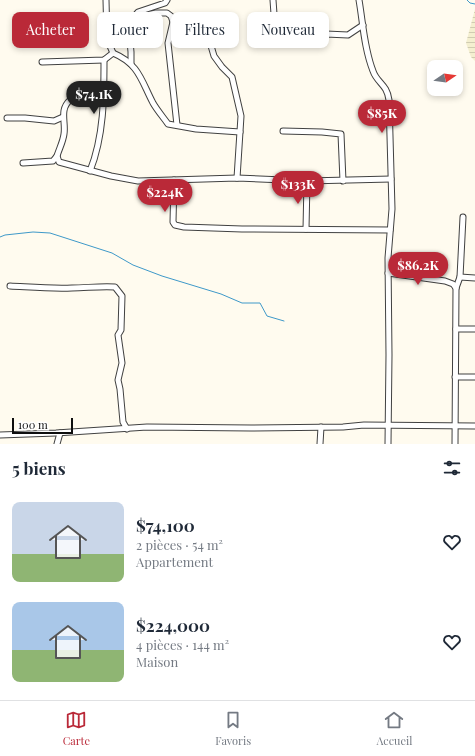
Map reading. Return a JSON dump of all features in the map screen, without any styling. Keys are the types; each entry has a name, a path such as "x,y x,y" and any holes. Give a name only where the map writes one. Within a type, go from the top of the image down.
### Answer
{"street":[{"path":"106,0 106,12"},
{"path":"138,12 165,3 167,0"},
{"path":"273,0 275,28 277,33 304,37 326,34 348,35 363,25"},
{"path":"359,0 369,60 374,73 388,91 390,107 392,179 388,273 390,356 387,426 388,444"},
{"path":"171,30 168,43 177,125"},
{"path":"111,48 113,53 120,56 139,73 154,104 168,124 196,129 240,132"},
{"path":"130,48 130,64"},
{"path":"212,48 214,56 232,77 241,116 237,178"},
{"path":"42,62 104,60 113,53"},
{"path":"90,171 100,142 104,99 104,60"},
{"path":"56,160 64,136 65,127 63,117 65,104 70,100 104,99"},
{"path":"7,118 54,121 63,117"},
{"path":"283,131 341,134 343,181"},
{"path":"23,163 56,160 90,171 138,181 237,178 307,181 392,179"},
{"path":"174,180 173,222 175,225 184,227 242,229 390,230"},
{"path":"306,229 307,181"},
{"path":"455,444 454,377 456,288 460,277 463,217"},
{"path":"388,273 445,281 453,284 456,288"},
{"path":"460,277 475,278"},
{"path":"10,286 40,288 115,287 122,296 121,330 118,335 122,363 118,380 123,422 127,429"},
{"path":"456,329 475,329"},
{"path":"454,377 475,377"},
{"path":"0,435 186,427 475,426"},
{"path":"320,444 321,427"},
{"path":"57,444 60,433"}],"shaded area":[{"path":"475,9 475,61 471,57 466,43"}],"waterway":[{"path":"467,0 470,3 475,4"},
{"path":"0,237 5,235 33,232 50,233 112,253 133,265 162,276 221,294 242,303 260,303 267,316 284,321"}]}
